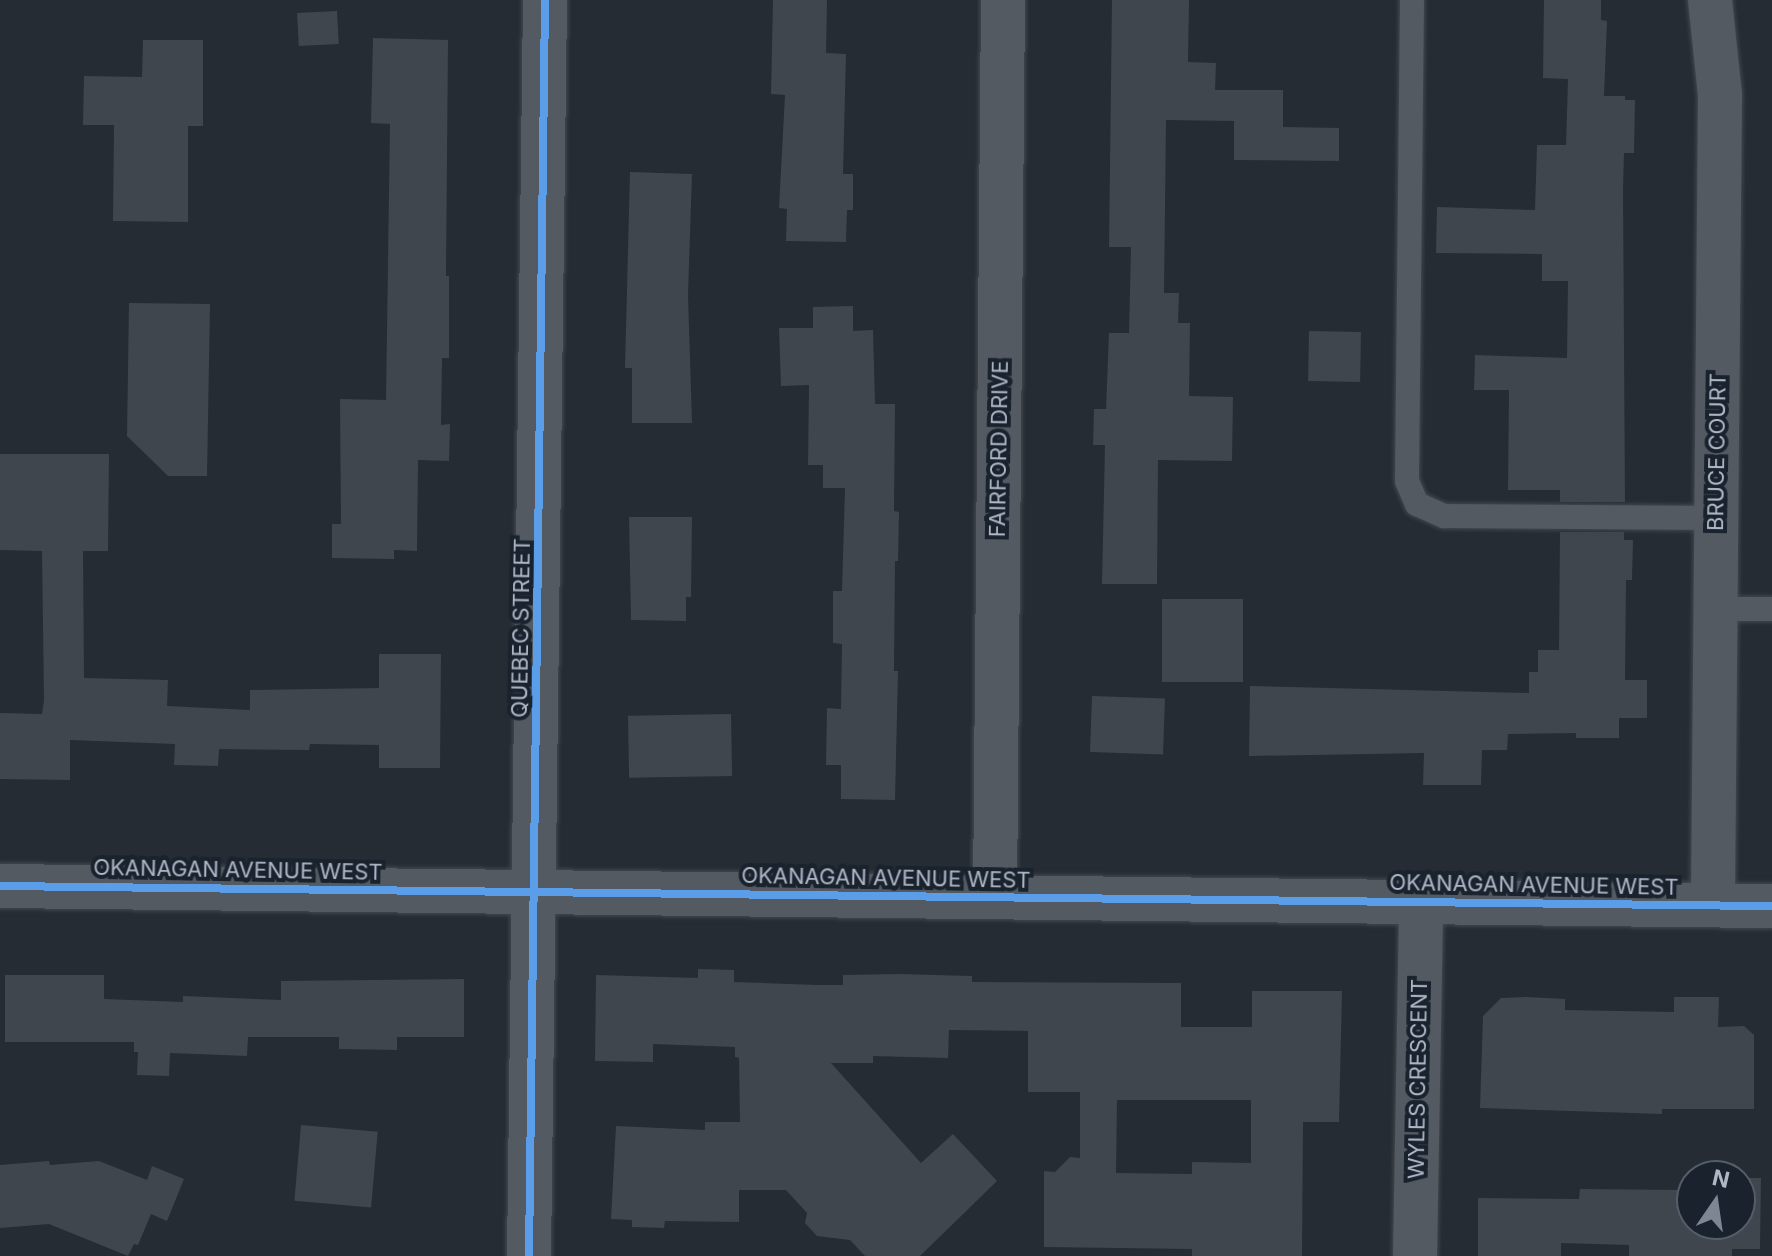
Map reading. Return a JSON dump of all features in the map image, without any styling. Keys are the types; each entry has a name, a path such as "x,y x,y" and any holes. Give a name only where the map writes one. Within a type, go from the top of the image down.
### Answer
{"street":[{"name":"QUEBEC STREET","path":"529,1256 545,0"},
{"name":"FAIRFORD DRIVE","path":"995,897 1003,0"},
{"name":"BRUCE COURT","path":"1710,0 1720,95 1713,905"},
{"name":"OKANAGAN AVENUE WEST","path":"0,886 1772,906"},
{"name":"WYLES CRESCENT","path":"1415,1256 1421,902"}],"lane":[{"path":"1412,0 1407,481 1417,504 1444,516 1716,518"},
{"path":"1716,609 1772,609"}],"building":[{"path":"773,0 827,0 826,53 846,54 843,174 853,174 853,210 847,210 846,242 786,241 787,209 779,208 785,95 771,94"},
{"path":"1112,0 1189,0 1188,62 1216,63 1215,90 1283,90 1283,127 1339,128 1339,161 1234,160 1234,121 1166,120 1164,293 1179,293 1178,323 1190,323 1189,396 1233,397 1232,461 1158,460 1157,584 1102,584 1105,445 1093,445 1094,409 1106,409 1109,333 1129,333 1131,247 1109,247"},
{"path":"1544,0 1601,0 1601,20 1607,21 1604,96 1625,96 1625,100 1635,100 1634,153 1624,153 1623,190 1625,502 1560,502 1560,490 1508,490 1509,390 1474,390 1475,355 1567,358 1568,281 1542,281 1542,254 1436,253 1437,207 1535,210 1537,145 1566,145 1568,79 1543,78"},
{"path":"337,11 339,44 299,46 297,13"},
{"path":"373,38 448,40 446,276 449,276 449,358 442,358 441,425 450,424 449,461 418,460 417,551 394,550 394,559 332,558 332,524 341,524 340,399 386,400 390,124 371,123"},
{"path":"143,40 203,40 203,126 188,126 188,222 113,221 114,125 83,125 84,76 142,77"},
{"path":"630,172 692,174 688,295 692,423 632,423 632,368 625,368"},
{"path":"129,303 210,304 207,476 168,476 127,436"},
{"path":"853,306 853,331 873,330 875,404 895,404 894,511 899,512 898,561 895,561 894,671 898,671 895,800 841,799 841,765 826,765 827,708 841,709 842,644 833,643 833,591 842,591 845,488 823,488 823,465 808,465 809,385 781,386 779,328 813,328 813,307"},
{"path":"1309,331 1361,332 1360,382 1308,381"},
{"path":"0,454 109,454 108,551 83,551 84,678 168,680 167,706 250,710 250,690 379,688 379,654 441,654 440,768 379,768 379,745 310,744 309,750 219,749 218,766 174,765 175,744 70,740 70,780 0,779 0,713 42,714 44,700 42,551 0,550"},
{"path":"629,517 692,517 691,597 686,597 686,621 631,620"},
{"path":"1560,532 1624,532 1624,540 1633,540 1632,580 1626,580 1625,680 1647,680 1647,718 1619,718 1619,738 1576,738 1576,733 1508,734 1507,750 1482,750 1481,785 1423,785 1424,753 1249,756 1250,686 1529,693 1529,672 1538,672 1538,650 1559,650"},
{"path":"1162,599 1243,599 1243,682 1162,682"},
{"path":"1092,696 1165,699 1163,755 1090,752"},
{"path":"731,714 732,776 629,778 628,716"},
{"path":"698,969 734,970 734,982 818,985 843,985 843,975 898,974 972,976 972,982 1181,983 1181,1027 1252,1027 1252,991 1342,991 1339,1122 1303,1122 1302,1256 1192,1256 1192,1249 1044,1247 1044,1171 1055,1172 1070,1157 1080,1158 1080,1092 1028,1092 1028,1031 949,1030 948,1058 873,1056 873,1063 831,1063 921,1163 953,1134 997,1181 920,1256 865,1256 850,1240 817,1236 805,1223 807,1213 786,1190 739,1190 739,1222 665,1221 664,1228 632,1227 632,1220 611,1219 616,1126 705,1130 705,1122 740,1122 739,1058 735,1057 735,1047 653,1044 653,1062 595,1061 596,975 698,978","holes":["1117,1100 1251,1100 1251,1163 1192,1162 1192,1174 1116,1173"]},
{"path":"5,975 104,975 104,999 183,1002 183,996 281,1000 281,981 464,979 464,1037 397,1037 397,1050 339,1049 339,1037 248,1037 247,1056 170,1053 169,1076 137,1075 138,1052 134,1052 134,1042 5,1042"},
{"path":"1674,997 1719,997 1718,1027 1744,1026 1754,1035 1754,1109 1662,1109 1662,1114 1480,1108 1483,1016 1501,998 1565,999 1565,1010 1674,1012"},
{"path":"301,1125 378,1132 371,1207 294,1201"},
{"path":"49,1161 50,1165 99,1161 147,1180 152,1166 184,1179 167,1221 151,1214 138,1245 134,1244 128,1256 49,1224 0,1228 0,1165"},
{"path":"1756,1178 1761,1178 1760,1249 1732,1249 1732,1256 1629,1256 1629,1245 1561,1243 1561,1256 1478,1256 1478,1198 1579,1199 1580,1189 1676,1190 1676,1240 1756,1240"}],"cycle path":[{"path":"529,1256 545,0"},
{"path":"0,886 1772,906"}]}
